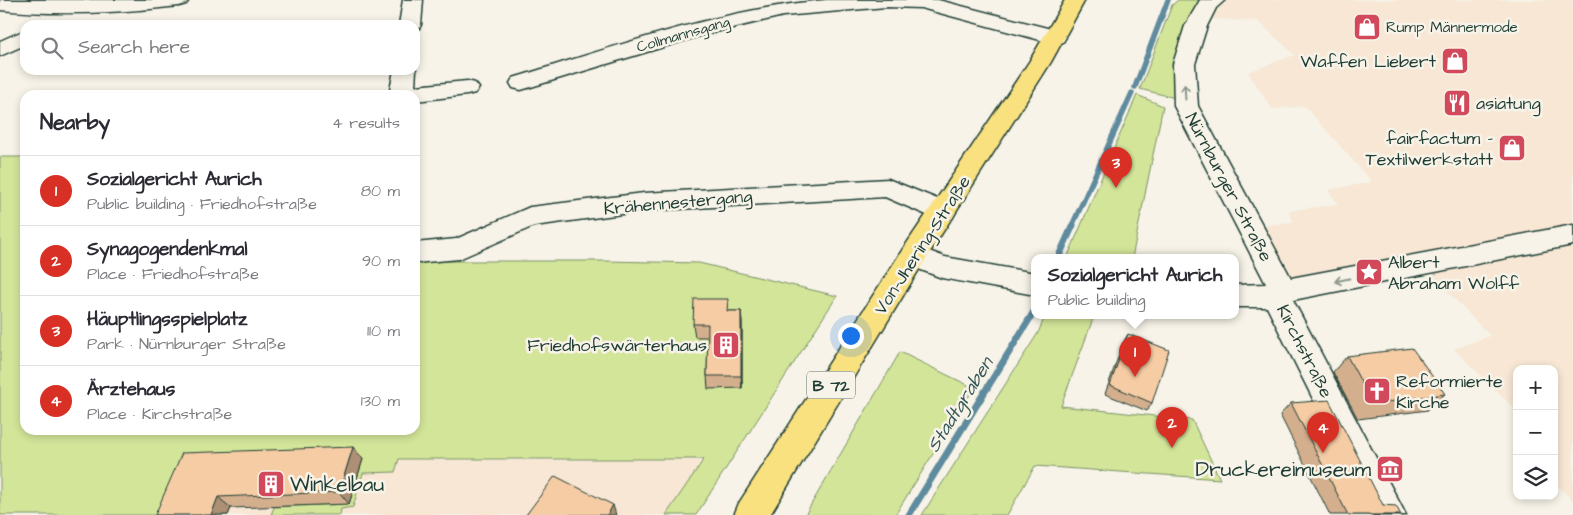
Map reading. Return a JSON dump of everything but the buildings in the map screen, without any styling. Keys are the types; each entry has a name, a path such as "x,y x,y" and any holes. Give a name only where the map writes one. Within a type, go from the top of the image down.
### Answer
{"main road":[{"name":"Von-Jhering-Straße","path":"751,515 913,256 1055,37 1075,0"}],"street":[{"path":"0,4 132,6 179,0"},
{"path":"411,20 413,0"},
{"name":"Nürnburger Straße","path":"1215,0 1208,4 1196,26 1184,64 1186,106 1280,293"},
{"name":"Collmannsgang","path":"521,83 697,30 783,10 886,1 921,2 1055,37"},
{"path":"59,20 68,4"},
{"path":"0,49 20,39"},
{"path":"402,90 403,75"},
{"path":"420,93 467,88"},
{"name":"Krähennestergang","path":"420,252 459,249 530,217 644,202 888,188 943,212"},
{"path":"1239,296 1280,293 1561,237"},
{"path":"913,256 942,267 1031,284"},
{"name":"Kirchstraße","path":"1280,293 1389,515"}],"shaded area":[{"path":"1223,0 1573,0 1573,501 1558,485 1558,365 1513,365 1513,407 1454,349 1490,336 1429,272 1284,285 1254,226 1294,223 1288,211 1338,204 1328,190 1372,182 1305,106 1272,109 1248,72 1295,55 1258,21 1208,19 1215,4"},
{"path":"363,459 704,459 696,515 174,515"}],"green space":[{"path":"1178,0 1206,0 1179,99 1140,89 1172,5"},
{"path":"1137,95 1163,106 1133,254 1069,254"},
{"path":"0,157 20,157 20,435 420,435 420,261 699,263 837,296 696,515 666,515 704,459 399,459 395,472 363,473 353,507 341,509 340,515 271,515 274,507 349,504 362,459 174,515 0,515"},
{"path":"1044,319 1093,319 1061,406 1192,420 1220,479 1035,466 1007,515 922,515 1038,333"},
{"path":"900,352 974,388 895,515 805,515"}],"waterway":[{"name":"Stadtgraben","path":"1135,87 1168,0"},
{"name":"Stadtgraben","path":"1072,226 1132,93"},
{"name":"Stadtgraben","path":"1060,254 1073,225"},
{"name":"Stadtgraben","path":"909,515 1031,317"}],"place":[{"name":"Rump Männermode","path":"1367,27"},
{"name":"Waffen Liebert","path":"1455,61"},
{"name":"asiatung","path":"1457,103"},
{"name":"fairfactum – Textilwerkstatt","path":"1512,148"},
{"name":"Häuptlingsspielplatz","path":"1116,188"},
{"name":"Albert Abraham Wolff","path":"1369,272"},
{"name":"Friedhofswärterhaus","path":"726,345"},
{"name":"Sozialgericht Aurich","path":"1135,377"},
{"name":"Reformierte Kirche","path":"1377,391"},
{"name":"Synagogendenkmal","path":"1172,448"},
{"name":"Ärztehaus","path":"1323,453"},
{"name":"Druckereimuseum","path":"1390,469"},
{"name":"Winkelbau","path":"271,484"}]}
